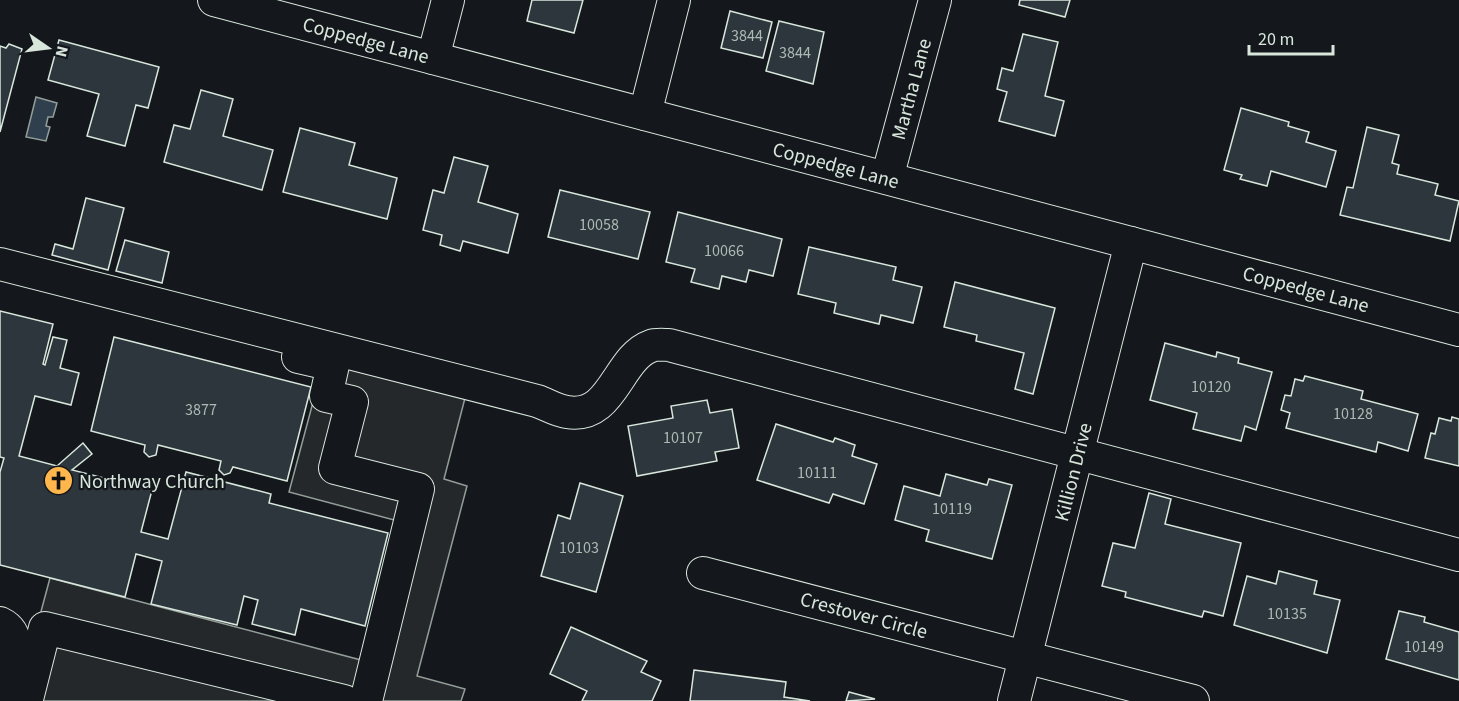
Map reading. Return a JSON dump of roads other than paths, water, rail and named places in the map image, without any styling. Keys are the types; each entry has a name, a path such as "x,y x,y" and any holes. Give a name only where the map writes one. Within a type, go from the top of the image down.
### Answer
{"street":[{"name":"Coppedge Lane","path":"214,0 1459,330"},
{"path":"433,58 448,0"},
{"path":"645,114 674,0"},
{"name":"Martha Lane","path":"887,178 935,0"},
{"name":"Killion Drive","path":"1014,701 1131,243"},
{"path":"0,264 537,400 567,412 587,412 607,396 636,357 650,346 669,345 1459,555"},
{"path":"0,284 333,365 326,396 352,402 335,468 418,489 366,701"},
{"name":"Crestover Circle","path":"703,573 1193,701"},
{"path":"0,622 11,631 16,645 17,699"},
{"path":"17,699 45,628 252,690 344,701"}],"water":[{"path":"36,97 57,103 53,117 48,117 46,126 50,127 46,141 26,137"}],"place":[{"name":"Northway Church","path":"58,481"}]}
